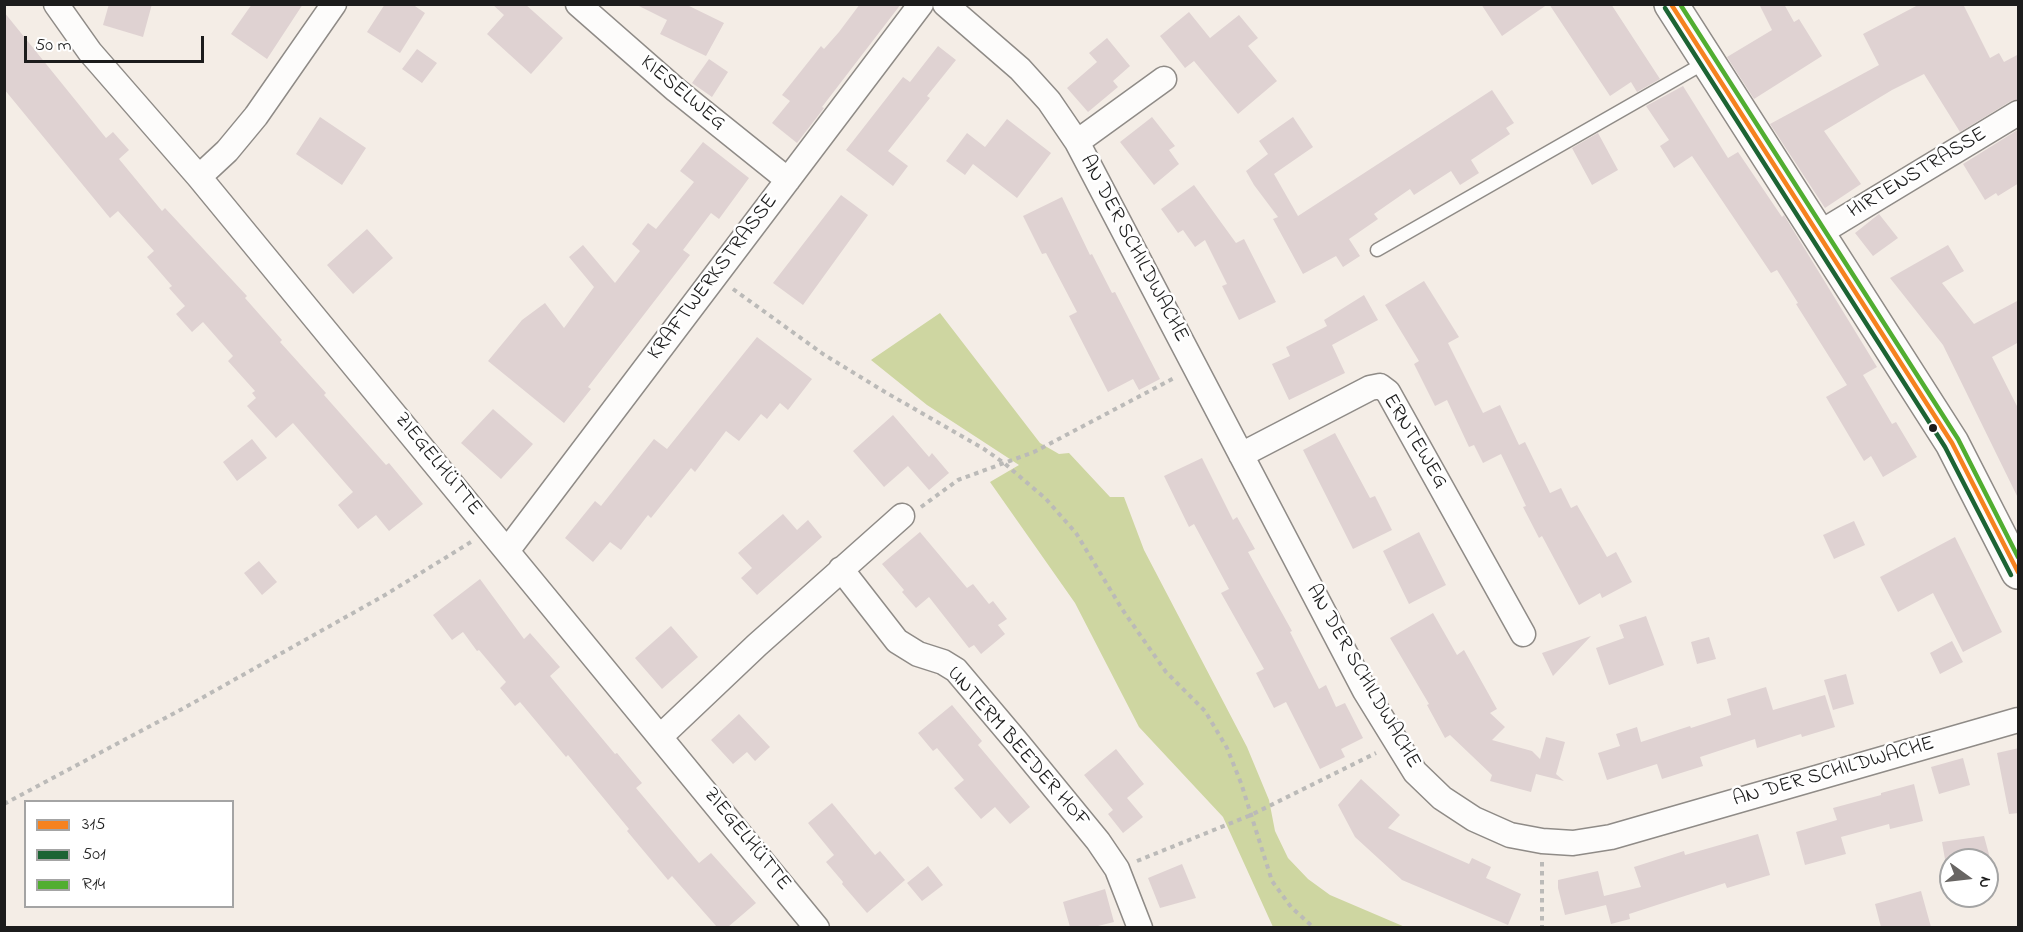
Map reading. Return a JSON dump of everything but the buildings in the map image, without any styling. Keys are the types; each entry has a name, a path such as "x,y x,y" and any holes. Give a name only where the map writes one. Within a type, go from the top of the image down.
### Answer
{"street":[{"name":"ZIEGELHÜTTE","path":"56,4 90,52 199,177 817,927"},
{"path":"199,177 226,151 256,116 334,4"},
{"name":"KIESELWEG","path":"578,4 676,90 788,180"},
{"name":"KRAFTWERKSTRASSE","path":"507,551 921,4"},
{"name":"AN DER SCHILDWACHE","path":"945,4 1020,69 1049,101 1077,142 1365,691 1415,772 1442,798 1474,819 1510,835 1542,841 1573,843 1611,837 2019,720"},
{"path":"1671,4 1952,443 2019,572"},
{"name":"AN DER SCHILDWACHE","path":"1077,142 1164,79"},
{"name":"HIRTENSTRASSE","path":"1818,234 2019,112"},
{"name":"ERNTEWEG","path":"1241,455 1370,388 1380,386 1388,392 1523,634"},
{"path":"661,736 757,645 902,516"},
{"name":"UNTERM BEEDER HOF","path":"841,569 897,640 918,654 943,662 956,670 1090,832 1117,869 1140,927"}],"lane":[{"path":"1377,250 1706,62"}],"path":[{"path":"716,276 823,354 984,449 1046,499 1076,533 1122,609 1166,672 1204,711 1227,748 1272,881 1291,907 1314,927"},
{"path":"902,516 914,512 958,480 1034,452 1195,368"},
{"path":"4,804 184,708 386,595 467,546 488,528"},
{"path":"1117,869 1251,815 1395,743"},
{"path":"1542,841 1542,927"}],"green space":[{"path":"940,313 1040,443 1059,454 1069,453 1110,497 1124,497 1144,550 1247,747 1269,800 1275,831 1288,858 1308,879 1330,895 1405,927 1273,927 1223,817 1139,727 1075,603 990,482 1019,465 927,405 871,360"}],"transit line":[{"name":"315","path":"1671,4 1952,443 2018,572"},
{"name":"R14","path":"1680,4 1958,439 2018,557"},
{"name":"501","path":"1665,8 1945,447 2011,575"}]}
